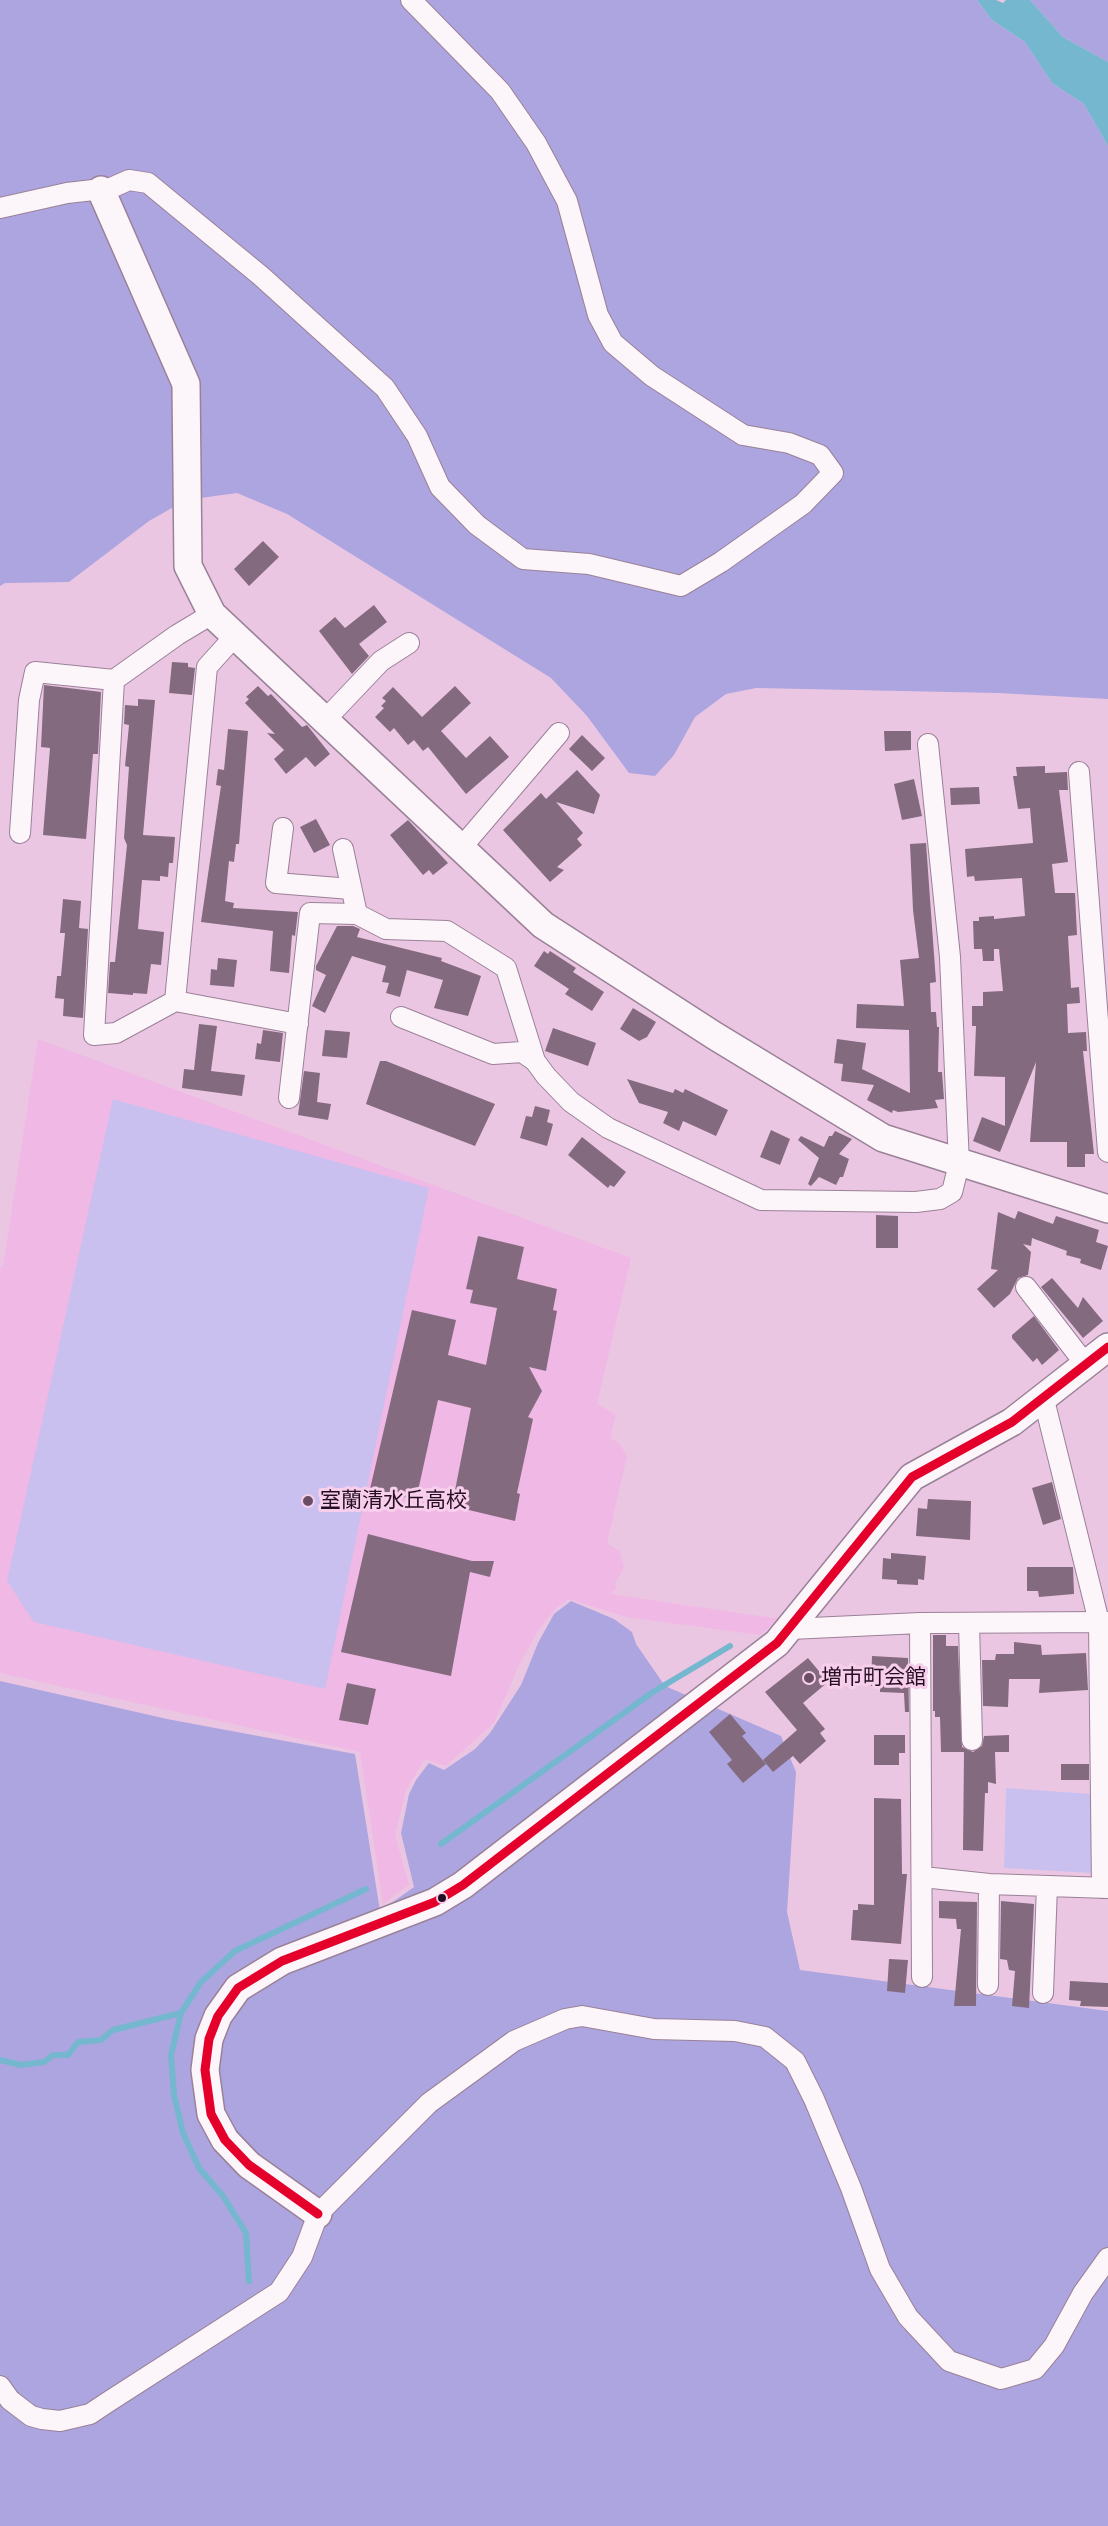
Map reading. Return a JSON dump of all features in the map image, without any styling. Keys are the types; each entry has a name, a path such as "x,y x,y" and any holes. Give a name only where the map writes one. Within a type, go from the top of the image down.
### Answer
{"street":[{"path":"0,208 67,193 100,190 129,180 148,183 261,276 385,388 417,436 440,488 477,525 523,559 589,564 681,586 721,562 803,504 833,474 820,455 789,444 743,435 652,376 613,343 598,315 567,201 536,143 500,91 411,0"},
{"path":"100,190 186,384 188,566 212,614 543,926 715,1036 883,1138 959,1164 1108,1209"},
{"path":"20,833 29,700 35,672 114,680 177,634 212,614"},
{"path":"175,1001 207,667 235,636"},
{"path":"325,720 381,661 409,643"},
{"path":"114,680 94,1035 116,1033 175,1001 297,1024"},
{"path":"461,848 559,734"},
{"path":"289,1098 310,913 357,914 386,929 447,931 506,968 535,1061 571,1102 608,1128 760,1200 916,1202 940,1199 952,1192 959,1164 950,957 928,744"},
{"path":"1079,772 1108,1152"},
{"path":"283,828 276,883 351,889"},
{"path":"343,849 357,914"},
{"path":"400,1017 493,1054 522,1052 535,1061"},
{"path":"1026,1287 1086,1365"},
{"path":"318,2214 249,2165 225,2140 211,2114 205,2070 209,2039 218,2016 238,1989 282,1961 435,1902 463,1885 777,1643 912,1477 1012,1422 1044,1400 1108,1347"},
{"path":"923,1877 989,1884 1105,1888 1103,1622 1044,1400"},
{"path":"790,1629 920,1623 1103,1622"},
{"path":"920,1623 922,1977"},
{"path":"969,1623 972,1740"},
{"path":"988,1985 989,1884"},
{"path":"1043,1993 1047,1886"},
{"path":"0,2386 10,2400 31,2416 60,2421 90,2414 279,2292 302,2257 318,2214 429,2103 514,2041 565,2019 582,2016 654,2029 735,2031 765,2037 795,2061 814,2099 851,2188 880,2269 908,2317 949,2361 1001,2379 1035,2369 1054,2346 1083,2293 1108,2258"}],"shaded area":[{"path":"0,0 977,0 992,20 1025,42 1052,83 1084,104 1108,146 1108,699 998,693 756,688 726,694 695,717 674,755 655,776 629,773 587,716 551,678 287,514 237,493 186,500 149,521 69,582 5,583 0,586"},
{"path":"1030,0 1108,0 1108,62 1063,37"},
{"name":"室蘭清水丘高校","path":"38,1039 631,1258 597,1404 616,1415 610,1438 619,1443 627,1456 607,1543 620,1552 624,1568 615,1583 616,1589 610,1594 780,1619 760,1635 626,1617 569,1599 557,1607 539,1629 519,1665 494,1723 446,1766 425,1759 406,1790 395,1835 409,1885 383,1904 360,1752 0,1673 0,1267 3,1267"},
{"path":"113,1099 429,1188 325,1689 34,1622 7,1581"},
{"path":"571,1601 614,1619 632,1632 636,1644 665,1686 781,1736 796,1772 787,1912 800,1970 1108,2011 1108,2526 0,2526 0,1681 167,1719 355,1754 380,1911 414,1887 401,1833 409,1794 416,1780 429,1763 444,1770 475,1749 490,1733 521,1685 538,1643 554,1614"},
{"path":"1006,1788 1091,1794 1091,1873 1004,1868"}],"water":[{"path":"977,0 996,0 1003,3 1006,0 1030,0 1063,37 1108,62 1108,146 1084,104 1052,83 1025,42 992,20"}],"building":[{"path":"263,541 279,557 249,586 234,569"},
{"path":"374,605 387,622 359,644 369,656 352,674 319,631 335,617 345,628"},
{"path":"172,662 188,663 188,667 195,668 192,695 169,693"},
{"path":"44,685 101,692 98,754 93,754 86,839 43,835 50,748 41,747"},
{"path":"258,686 268,696 271,694 302,727 307,725 330,754 315,767 306,757 286,774 274,759 284,750 267,733 275,734 245,703 249,699 246,697"},
{"path":"455,686 471,703 441,731 466,758 490,736 509,757 466,794 428,747 423,751 414,740 408,745 394,728 390,732 375,717 384,708 381,706 386,701 382,698 393,687 422,717"},
{"path":"138,699 155,700 143,835 175,837 173,863 169,863 168,877 160,876 160,881 142,880 138,929 164,932 161,965 151,964 147,994 133,993 133,995 108,993 110,962 115,962 127,845 124,838 129,767 125,766 129,725 124,724 125,705 138,706"},
{"path":"228,729 248,731 239,844 236,844 234,862 229,861 225,901 234,903 233,908 298,912 295,936 292,935 289,973 270,971 273,931 201,922 221,786 216,785 218,769 224,770"},
{"path":"884,731 911,731 911,750 885,751"},
{"path":"582,735 605,758 592,771 569,749"},
{"path":"1045,766 1045,773 1067,772 1068,790 1059,790 1068,862 1052,864 1055,893 1075,893 1077,935 1068,936 1071,988 1079,987 1080,1003 1067,1004 1068,1033 1086,1032 1087,1051 1083,1051 1094,1154 1085,1154 1085,1167 1067,1167 1067,1142 1030,1142 1036,1062 1000,1152 973,1141 982,1117 1005,1126 1005,1077 974,1076 976,1026 972,1026 972,1006 983,1006 983,992 1003,991 999,949 994,949 994,961 983,961 982,949 974,949 973,921 979,921 979,917 994,916 994,919 1025,916 1022,878 975,881 974,876 967,877 965,849 1033,843 1030,808 1018,809 1013,776 1017,776 1016,767"},
{"path":"577,770 600,795 594,814 556,802 583,833 577,839 582,845 557,867 564,870 550,882 503,830 541,793 546,799"},
{"path":"914,779 922,816 902,820 894,784"},
{"path":"979,787 980,804 951,805 950,788"},
{"path":"316,819 330,845 314,853 300,827"},
{"path":"408,820 448,863 433,875 429,870 423,875 390,835"},
{"path":"926,843 936,982 930,983 931,1012 936,1012 937,1027 939,1027 938,1072 942,1072 944,1099 935,1100 938,1108 898,1112 893,1110 892,1113 867,1100 874,1085 841,1081 843,1064 834,1063 837,1039 866,1043 862,1069 910,1093 909,1030 856,1028 857,1004 904,1006 900,960 919,958 913,910 910,844"},
{"path":"63,899 81,901 79,928 88,929 83,1018 63,1016 64,999 55,998 57,976 61,976 65,933 60,933"},
{"path":"337,926 353,926 360,929 357,937 442,958 441,961 481,976 468,1016 434,1008 443,980 407,970 400,997 386,993 389,983 382,982 386,966 352,956 325,1013 312,1006 326,975 316,970 316,966"},
{"path":"544,951 548,954 550,951 576,968 573,972 604,992 592,1011 565,994 569,989 534,966"},
{"path":"218,958 237,960 234,987 210,985 211,969 217,970"},
{"path":"633,1008 656,1022 647,1037 639,1041 620,1029"},
{"path":"199,1024 217,1026 211,1071 245,1075 242,1096 182,1088 184,1069 194,1070"},
{"path":"553,1028 596,1043 588,1066 545,1051"},
{"path":"263,1030 283,1033 280,1062 255,1059 257,1043 261,1044"},
{"path":"325,1030 350,1032 347,1058 322,1056"},
{"path":"380,1061 386,1061 495,1104 475,1146 366,1104"},
{"path":"304,1071 320,1073 317,1102 331,1104 328,1120 298,1115"},
{"path":"627,1079 673,1093 675,1089 683,1093 685,1089 728,1110 716,1136 683,1121 679,1131 663,1123 668,1112 639,1103"},
{"path":"535,1106 550,1110 547,1122 553,1124 547,1146 520,1138 526,1116 532,1117"},
{"path":"771,1130 790,1139 780,1165 760,1157"},
{"path":"835,1131 852,1139 839,1154 849,1159 843,1177 840,1177 836,1185 819,1177 811,1186 808,1184 819,1158 798,1140 801,1136 824,1147 829,1136 832,1136"},
{"path":"582,1137 626,1172 614,1187 610,1185 608,1188 568,1155"},
{"path":"1018,1211 1053,1224 1056,1216 1099,1230 1096,1242 1108,1246 1101,1270 1080,1263 1081,1259 1066,1255 1067,1251 1032,1238 1031,1246 1023,1244 1031,1252 1028,1275 1018,1278 1010,1294 994,1308 977,1289 998,1270 991,1269 998,1212 1015,1219"},
{"path":"876,1215 898,1216 898,1248 876,1248"},
{"path":"478,1236 524,1247 517,1279 557,1289 553,1310 557,1311 546,1371 529,1367 542,1391 528,1417 533,1419 517,1493 520,1494 515,1521 452,1506 471,1408 438,1400 416,1500 370,1489 412,1310 456,1320 448,1355 486,1365 497,1308 470,1303 473,1290 466,1289"},
{"path":"1052,1278 1078,1308 1083,1297 1103,1321 1083,1338 1041,1287"},
{"path":"1034,1316 1059,1350 1042,1365 1037,1358 1033,1362 1012,1338 1012,1335"},
{"path":"1052,1482 1061,1519 1043,1525 1032,1488"},
{"path":"928,1499 971,1501 970,1540 916,1536 918,1508 927,1509"},
{"path":"368,1534 472,1561 494,1561 490,1577 470,1572 451,1676 341,1652"},
{"path":"891,1553 926,1556 924,1580 918,1579 918,1585 897,1584 897,1580 882,1579 883,1558 891,1559"},
{"path":"1027,1567 1073,1567 1074,1594 1039,1597 1038,1591 1027,1591"},
{"path":"933,1635 946,1635 946,1646 958,1646 962,1747 973,1752 982,1746 984,1736 1009,1735 1009,1752 995,1752 996,1784 988,1782 988,1793 985,1793 983,1851 963,1850 964,1752 941,1752 940,1717 935,1717 935,1711 933,1711"},
{"path":"1014,1642 1041,1645 1042,1655 1086,1653 1088,1690 1039,1693 1040,1679 1009,1679 1008,1707 983,1706 982,1660 995,1660 996,1654 1014,1654"},
{"path":"872,1656 908,1658 909,1712 905,1712 904,1693 880,1692 880,1687 871,1686"},
{"path":"808,1658 828,1682 803,1703 825,1729 820,1733 826,1741 800,1764 793,1756 773,1772 763,1760 797,1730 765,1692"},
{"path":"347,1683 376,1689 368,1725 339,1720"},
{"path":"730,1714 746,1733 742,1736 766,1764 743,1783 727,1764 732,1760 709,1732"},
{"path":"874,1735 905,1735 905,1753 899,1753 899,1765 874,1765"},
{"path":"1061,1764 1089,1764 1089,1780 1061,1780"},
{"path":"874,1798 901,1799 902,1874 907,1874 901,1944 851,1940 853,1910 858,1910 858,1904 874,1905"},
{"path":"939,1901 977,1902 976,2006 954,2006 961,1929 957,1929 956,1919 939,1918"},
{"path":"1001,1901 1034,1904 1029,2008 1012,2006 1015,1971 1009,1970 1007,1960 1000,1959"},
{"path":"889,1959 908,1960 905,1993 887,1991"},
{"path":"1070,1981 1108,1983 1108,2007 1080,2006 1081,2001 1069,2000"}],"waterway":[{"path":"441,1844 653,1692 730,1646"},
{"path":"249,2281 246,2233 223,2196 199,2168 183,2133 174,2095 171,2055 181,2013 201,1982 235,1951 366,1889"},
{"path":"0,2060 21,2065 44,2062 53,2055 68,2055 78,2042 101,2040 113,2030 181,2013"}],"transit line":[{"path":"318,2214 249,2165 225,2140 211,2114 205,2070 209,2039 218,2016 238,1988 282,1961 435,1902 463,1885 777,1643 912,1477 1012,1422 1108,1347"}],"place":[{"name":"室蘭清水丘高校","path":"308,1501"},
{"name":"増市町会館","path":"809,1678"}]}
